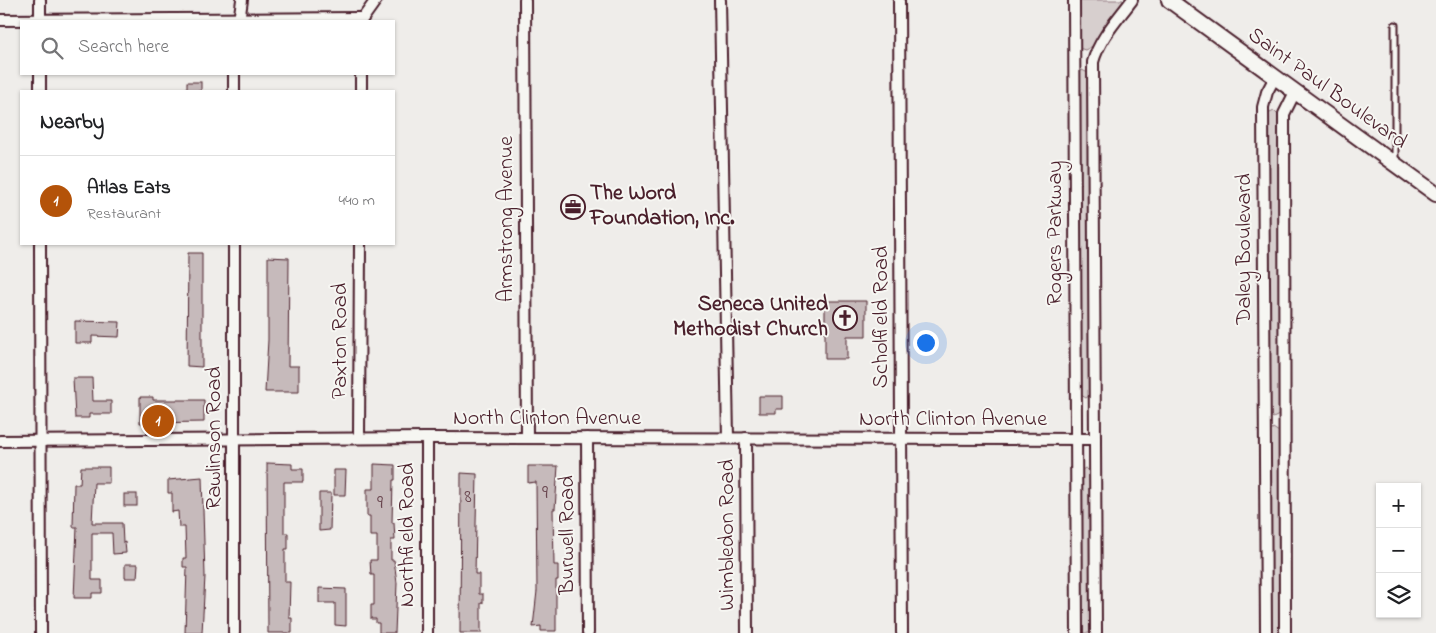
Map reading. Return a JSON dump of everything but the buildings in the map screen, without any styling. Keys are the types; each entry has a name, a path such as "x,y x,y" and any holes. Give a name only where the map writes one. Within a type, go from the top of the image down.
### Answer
{"main road":[{"name":"Saint Paul Boulevard","path":"1169,0 1436,194"}],"street":[{"path":"40,0 40,20"},
{"path":"242,0 239,20 361,20 376,0"},
{"name":"Armstrong Avenue","path":"525,0 527,438"},
{"name":"Wimbledon Road","path":"720,0 728,438"},
{"name":"Scholfield Road","path":"899,0 902,633"},
{"name":"Rogers Parkway","path":"1074,0 1077,633"},
{"name":"Rogers Parkway","path":"1096,633 1093,62 1103,40 1132,0"},
{"path":"0,20 20,20"},
{"path":"1074,62 1093,62"},
{"path":"40,75 40,90"},
{"path":"234,75 234,90"},
{"path":"361,75 361,90"},
{"name":"Daley Boulevard","path":"1266,633 1263,107 1267,92 1275,77"},
{"name":"Daley Boulevard","path":"1285,633 1284,114 1295,92"},
{"path":"40,245 41,633"},
{"name":"Rawlinson Road","path":"234,245 234,633"},
{"name":"Paxton Road","path":"359,438 360,245"},
{"path":"1076,404 1095,404"},
{"path":"1265,424 1284,423"},
{"name":"North Clinton Avenue","path":"0,441 359,438 1095,439"},
{"name":"Northfield Road","path":"427,438 427,633"},
{"name":"Burwell Road","path":"586,438 588,633"},
{"name":"Wimbledon Road","path":"746,438 747,633"}],"lane":[{"path":"1395,25 1395,164"}],"shaded area":[{"path":"1079,0 1125,0 1093,46 1085,50 1079,48"},
{"path":"1082,70 1088,73 1090,395 1086,398 1081,395 1079,74"},
{"path":"1274,111 1278,115 1279,415 1273,418 1270,414 1268,114"},
{"path":"1273,428 1279,432 1280,633 1271,633 1270,432"},
{"path":"1085,468 1090,471 1091,633 1082,633 1081,471"}],"place":[{"name":"The Word Foundation, Inc.","path":"573,207"},
{"name":"Seneca United Methodist Church","path":"845,318"},
{"name":"Atlas Eats","path":"158,421"}]}
